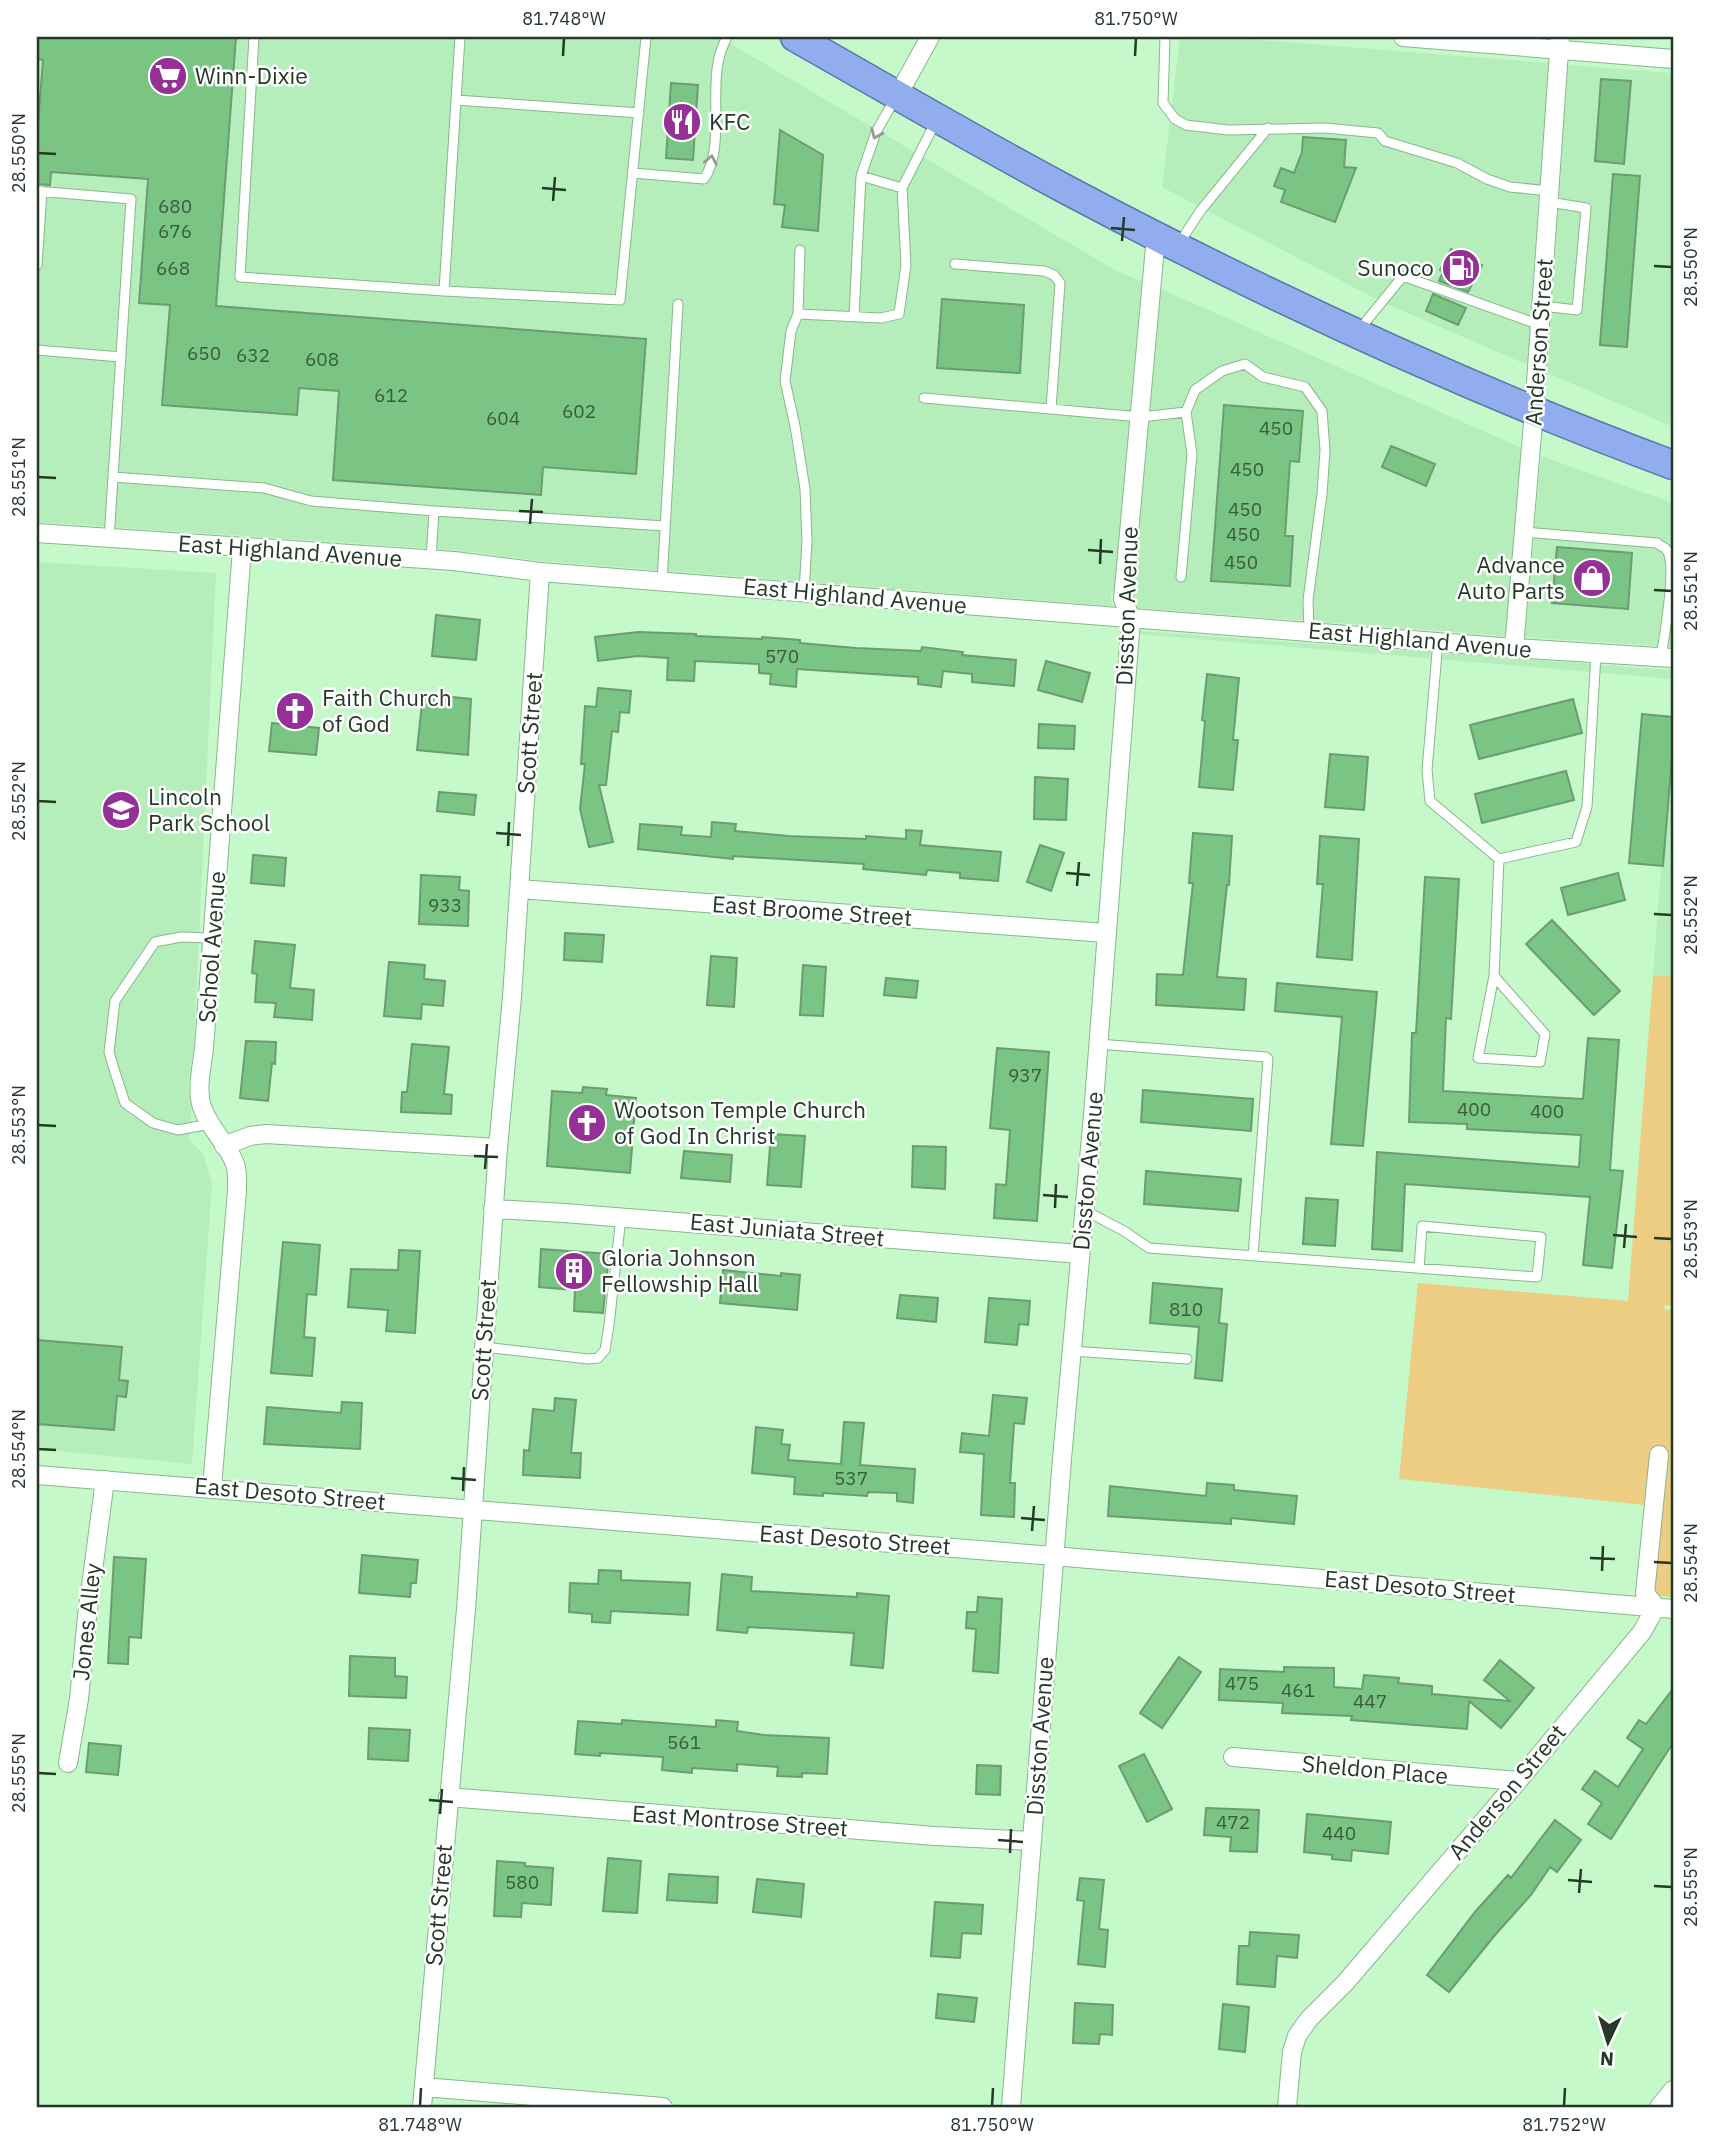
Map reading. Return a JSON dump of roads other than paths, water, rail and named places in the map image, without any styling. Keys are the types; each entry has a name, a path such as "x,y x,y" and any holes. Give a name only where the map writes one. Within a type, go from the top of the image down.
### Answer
{"highway":[{"path":"795,37 1065,189 1166,241 1534,411 1673,462"}],"street":[{"path":"898,95 930,37"},
{"path":"1403,37 1560,44 1673,59"},
{"name":"Anderson Street","path":"1514,648 1541,325 1560,44"},
{"name":"Disston Avenue","path":"1011,2107 1130,619 1123,599 1141,417 1166,241"},
{"name":"East Highland Avenue","path":"37,533 431,560 662,582 1667,658"},
{"name":"School Avenue","path":"210,1125 200,1093 242,549"},
{"name":"Scott Street","path":"422,2107 472,1510 540,572"},
{"name":"East Broome Street","path":"519,889 1105,933"},
{"path":"210,1125 236,1167 237,1191 212,1487"},
{"path":"224,1146 250,1136 266,1134 498,1148"},
{"name":"East Juniata Street","path":"493,1209 1080,1254"},
{"path":"1662,1455 1646,1593 1665,1608"},
{"name":"East Desoto Street","path":"37,1475 212,1487 1665,1608"},
{"name":"Jones Alley","path":"68,1763 79,1699 105,1480"},
{"name":"Anderson Street","path":"1287,2107 1292,2052 1297,2036 1309,2019 1345,1983 1665,1608"},
{"name":"Sheldon Place","path":"1233,1757 1518,1781"},
{"name":"East Montrose Street","path":"448,1797 496,1803 1032,1841"},
{"path":"424,2087 663,2107"},
{"path":"1659,2107 1673,2090"}],"lane":[{"path":"254,37 240,277 620,300 646,37"},
{"path":"444,291 460,37"},
{"path":"633,173 704,179 708,173 715,135 718,64 726,37"},
{"path":"1165,37 1163,103 1175,119 1186,125 1228,130 1325,128 1378,133 1385,141 1457,163 1487,179 1586,208 1577,310 1542,306"},
{"path":"854,316 861,176 876,132 898,95"},
{"path":"456,100 639,113"},
{"path":"798,314 881,318 899,314 906,265 902,188 938,118"},
{"path":"1166,241 1200,210 1268,128"},
{"path":"861,176 902,188"},
{"path":"37,265 39,191 131,199 109,539"},
{"path":"800,250 798,314 791,331 785,381 805,489 807,541 804,592"},
{"path":"955,264 1044,271 1054,275 1060,284 1051,409"},
{"path":"1358,332 1403,276 1541,325"},
{"path":"662,582 678,304"},
{"path":"37,350 121,357"},
{"path":"1181,577 1192,454 1186,412 1195,390 1222,371 1245,364 1263,377 1305,387 1322,411 1325,450 1308,600 1309,631"},
{"path":"924,398 1141,417 1186,412"},
{"path":"113,477 264,488 311,501 665,526"},
{"path":"431,560 434,511"},
{"path":"1524,532 1657,543 1666,548 1670,557 1671,573 1667,658"},
{"path":"1438,640 1427,769 1430,801 1499,859"},
{"path":"1499,859 1576,842 1587,807 1596,654"},
{"path":"1494,976 1545,1034 1540,1062 1478,1058 1494,976 1499,859"},
{"path":"210,1125 178,1130 153,1123 125,1103 110,1052 115,1002 155,942 181,937 212,938"},
{"path":"1098,1044 1268,1059 1253,1256"},
{"path":"1084,1210 1149,1248 1419,1269 1537,1277 1541,1237 1422,1226 1419,1269"},
{"path":"484,1347 598,1358 605,1350 621,1217"},
{"path":"1072,1351 1187,1359"}],"place":[{"name":"Winn-Dixie","path":"168,76"},
{"name":"KFC","path":"682,122"},
{"name":"Sunoco","path":"1461,268"},
{"name":"Advance Auto Parts","path":"1592,578"},
{"name":"Faith Church of God","path":"295,711"},
{"name":"Lincoln Park School","path":"121,810"},
{"name":"Wootson Temple Church of God In Christ","path":"587,1123"},
{"name":"Gloria Johnson Fellowship Hall","path":"574,1271"}]}
